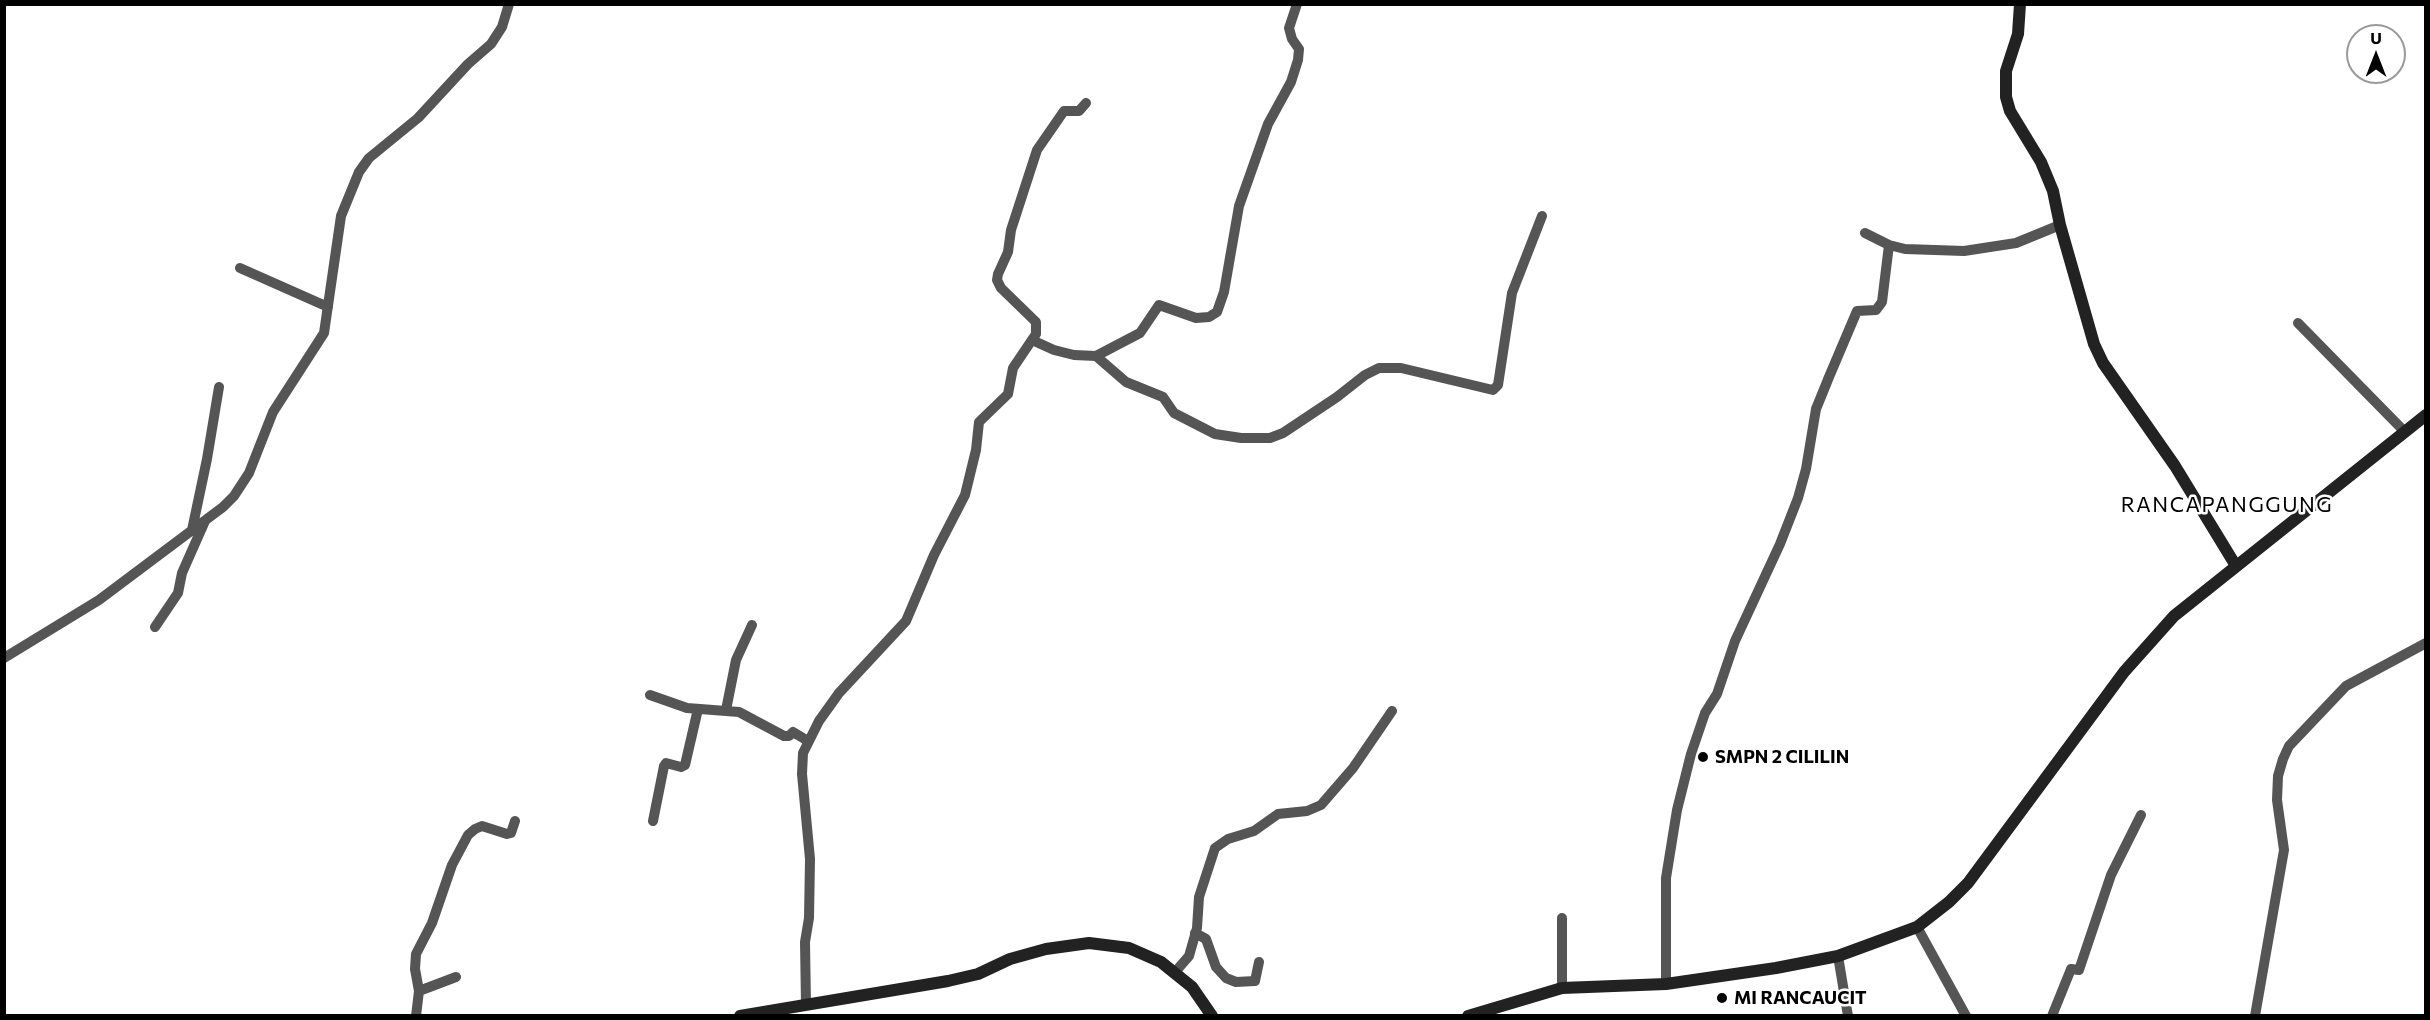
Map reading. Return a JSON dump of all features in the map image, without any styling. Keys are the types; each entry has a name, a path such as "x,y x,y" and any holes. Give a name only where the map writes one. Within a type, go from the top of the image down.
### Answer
{"main road":[{"path":"2020,4 2018,34 2006,71 2006,97 2010,111 2046,173 2087,325 2103,363 2181,476 2236,566"},
{"path":"1468,1016 1562,988 1666,984 1838,956 1917,927 1968,883 2080,729 2150,643 2182,609 2426,415"},
{"path":"740,1016 948,981 978,974 1010,959 1071,944 1107,944 1147,954 1176,971 1192,987 1212,1016"}],"street":[{"path":"4,658 99,600 223,507 249,473 273,412 321,340 328,307 340,216 359,172 369,158 418,118 468,64 492,44 502,27 509,4"},
{"path":"1032,340 1054,350 1074,355 1096,356 1140,333 1159,305 1196,318 1209,317 1217,312 1224,292 1239,206 1269,124 1291,82 1298,60 1299,49 1292,39 1289,28 1297,4"},
{"path":"806,1005 805,942 809,918 810,859 802,762 808,741 839,693 906,621 934,555 965,495 976,450 979,422 1008,394 1012,368 1032,340 1037,324 1001,288 997,280 1008,252 1011,230 1037,150 1064,111 1079,111 1086,103"},
{"path":"1096,356 1126,382 1163,397 1174,413 1215,434 1241,438 1270,438 1283,433 1378,368 1401,368 1493,390 1498,385 1512,293 1542,216"},
{"path":"1865,233 1888,245 1905,249 1964,251 2016,243 2060,225"},
{"path":"1666,984 1666,878 1677,810 1691,754 1705,713 1717,694 1735,640 1780,544 1795,506 1806,468 1816,409 1829,377 1857,311 1875,309 1882,302 1888,245"},
{"path":"240,268 328,307"},
{"path":"2298,323 2404,431"},
{"path":"192,530 219,387"},
{"path":"155,627 178,593 182,573 205,521"},
{"path":"726,710 736,660 752,625"},
{"path":"2255,1016 2284,850 2277,800 2278,776 2283,759 2289,746 2346,686 2426,643"},
{"path":"650,695 677,707 726,710 760,721 784,736 789,736 793,732 808,741"},
{"path":"653,821 664,766 666,763 681,767 685,765 698,709"},
{"path":"1176,971 1189,956 1195,933 1199,897 1215,848 1228,839 1254,831 1278,814 1306,811 1321,805 1353,768 1392,711"},
{"path":"2052,1016 2071,969 2079,970 2112,875 2141,815"},
{"path":"416,1016 419,991 415,969 416,954 432,923 446,877 468,835 482,826 503,834 510,833 515,820"},
{"path":"1562,918 1562,988"},
{"path":"1917,927 1965,1016"},
{"path":"1195,933 1206,939 1216,968 1226,978 1236,982 1255,981 1259,962"},
{"path":"1838,956 1848,1016"},
{"path":"419,991 456,976"}],"place":[{"name":"SMPN 2 CILILIN","path":"1703,757"},
{"name":"MI RANCAUCIT","path":"1722,998"}],"district":[{"name":"RANCAPANGGUNG","path":"2227,505"}]}
